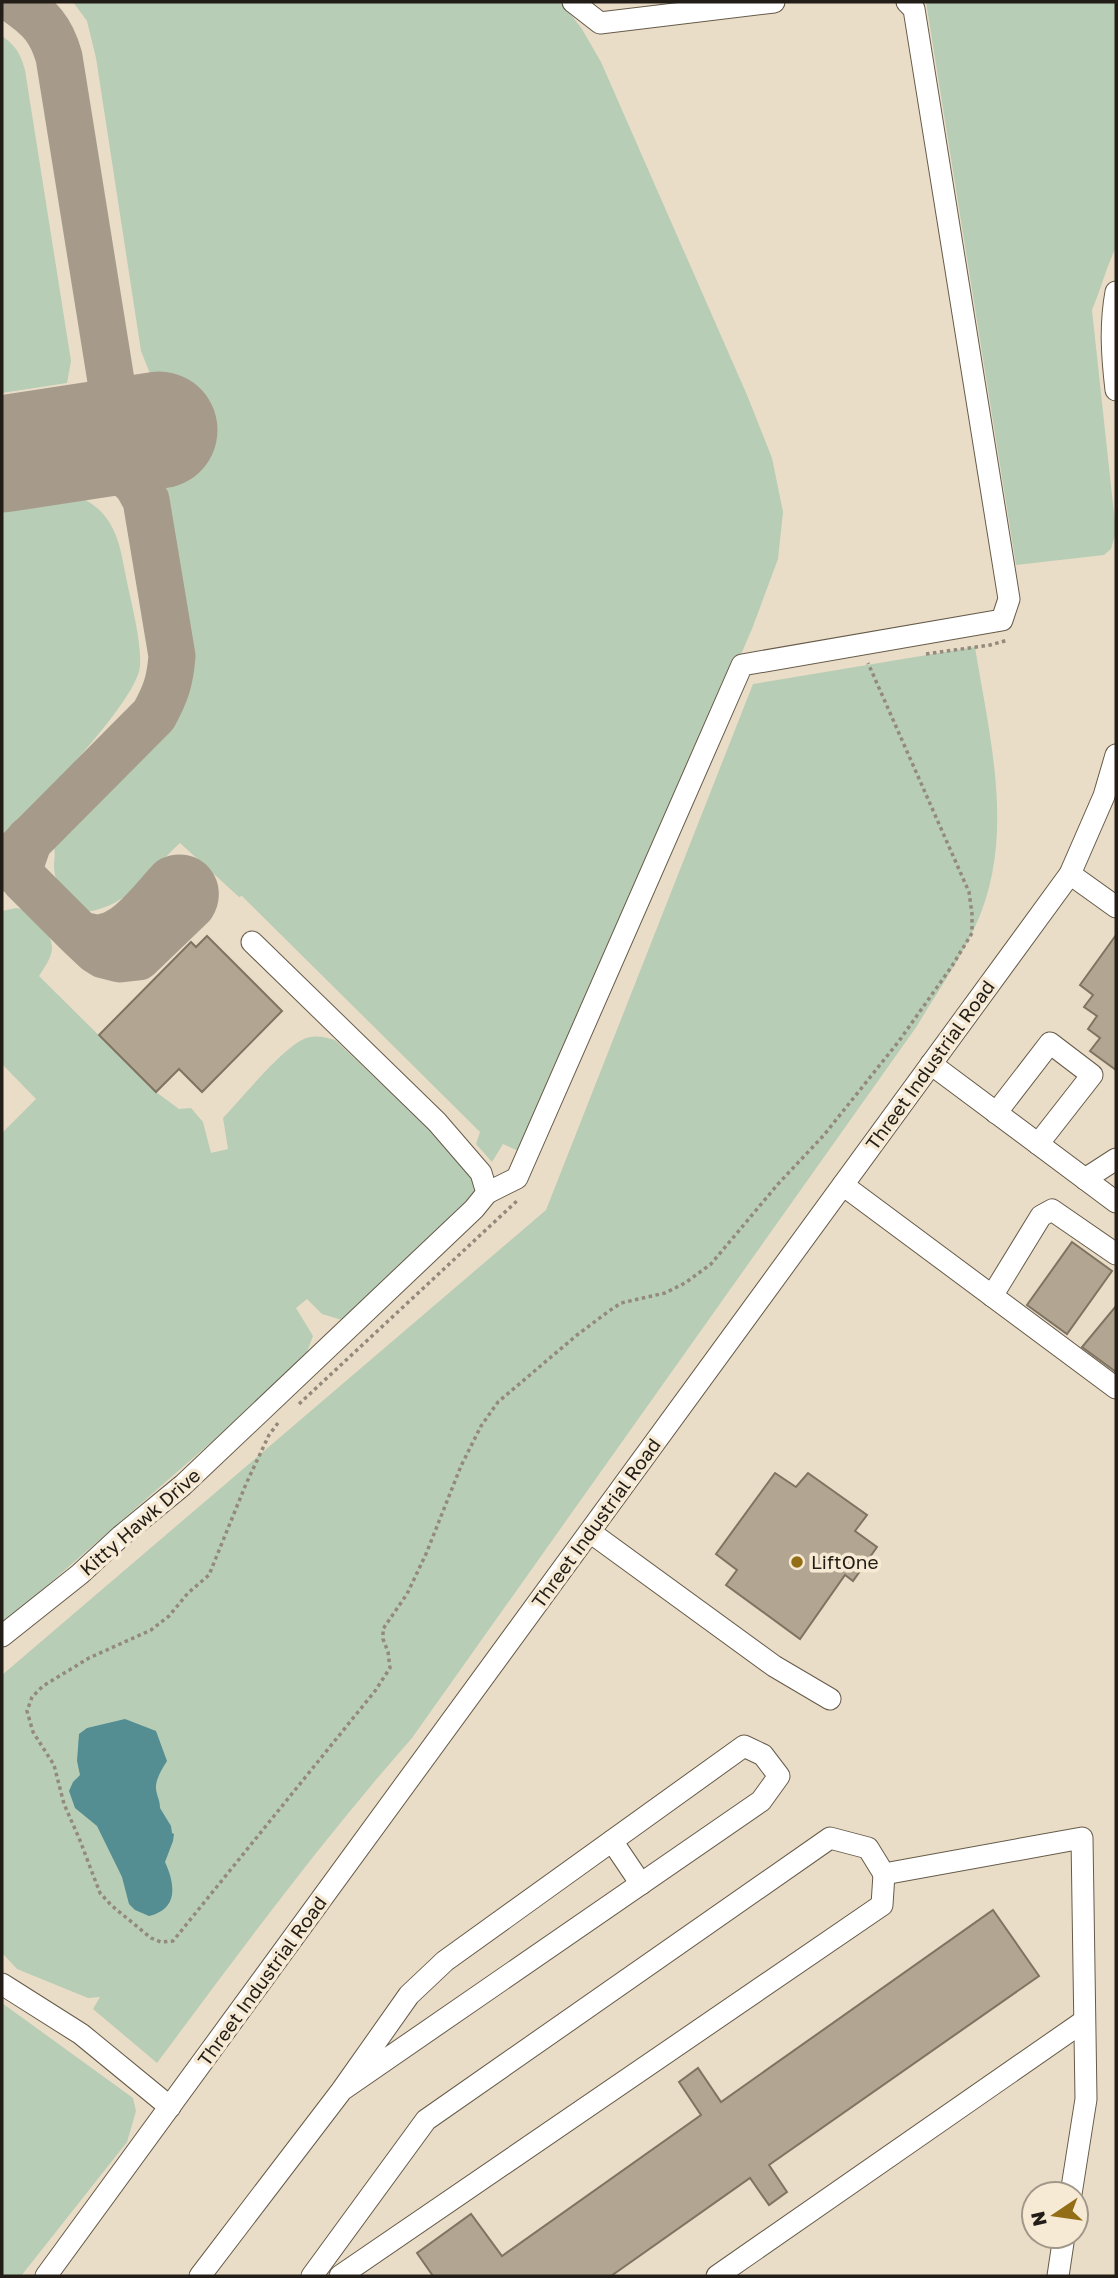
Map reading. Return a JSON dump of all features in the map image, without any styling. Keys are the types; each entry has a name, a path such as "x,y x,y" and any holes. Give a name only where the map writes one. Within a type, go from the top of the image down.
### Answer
{"street":[{"path":"573,2 600,23 774,2"},
{"name":"Kitty Hawk Drive","path":"2,1636 80,1574 183,1485 474,1209 487,1193 517,1178 743,665 1002,620 1009,599 914,9 907,2"},
{"path":"1116,292 1111,347 1116,390"},
{"name":"Threet Industrial Road","path":"47,2276 1070,874 1104,796 1116,755"},
{"path":"1070,874 1116,907"},
{"path":"252,942 437,1122 481,1173 487,1193"},
{"path":"996,1113 1050,1043 1092,1075 1038,1144"},
{"path":"931,1064 1116,1202"},
{"path":"1085,1179 1116,1159"},
{"path":"843,1185 1116,1388"},
{"path":"992,1296 1041,1216 1052,1210 1116,1254"},
{"path":"590,1532 774,1666 830,1699"},
{"path":"201,2276 342,2090 410,1995 445,1961 744,1746 763,1755 779,1776 761,1801 342,2090"},
{"path":"312,2276 426,2120 830,1838 868,1848 884,1874 882,1905 340,2276"},
{"path":"884,1874 1082,1838 1086,2099 1073,2180"},
{"path":"612,1840 641,1884"},
{"path":"2,1984 81,2034 170,2107"},
{"path":"717,2276 1084,2021"},
{"path":"1058,2276 1062,2250"}],"path":[{"path":"278,1423 269,1435 246,1484 209,1575 188,1593 169,1616 151,1630 89,1658 43,1686 32,1697 27,1711 33,1732 54,1765 64,1804 100,1893 151,1938 161,1942 173,1941 376,1691 390,1668 383,1629 407,1594 461,1466 481,1426 498,1402 577,1335 621,1303 665,1293 685,1283 711,1264 778,1184 824,1135 899,1041 972,933 969,892 868,663"},
{"path":"298,1405 522,1195"}],"green space":[{"path":"73,2 561,2 582,29 601,62 772,458 783,512 778,559 752,629 523,1153 503,1144 492,1162 476,1144 480,1132 242,896 239,897 180,843 139,885 116,902 102,908 86,912 70,898 57,881 53,845 156,741 179,713 192,677 192,653 149,371 141,351 96,58 87,21"},
{"path":"926,2 1116,2 1116,247 1092,310 1116,532 1111,549 1104,555 1016,565"},
{"path":"2,36 17,50 25,70 71,361 67,383 2,393"},
{"path":"67,492 93,505 115,532 135,620 140,666 135,682 103,729 2,840 2,501"},
{"path":"975,647 993,754 997,825 987,895 961,954 917,1026 412,1738 313,1857 157,2063 93,2009 100,1997 88,1998 17,1969 2,1953 2,1675 546,1210 753,684"},
{"path":"16,908 28,913 40,923 49,936 52,949 39,976 156,1092 179,1109 191,1108 203,1122 211,1153 228,1149 223,1118 261,1076 302,1040 323,1037 335,1040 428,1128 473,1178 476,1190 470,1202 342,1320 322,1314 307,1299 296,1308 313,1336 305,1357 272,1389 2,1625 2,1133 36,1099 2,1064 2,911"},
{"path":"2,2003 133,2098 136,2111 127,2142 21,2276 2,2276"}],"water":[{"path":"125,1719 156,1731 167,1761 158,1778 156,1789 160,1808 174,1834 165,1862 171,1879 172,1895 166,1908 149,1916 129,1904 122,1877 97,1826 75,1808 69,1791 80,1775 77,1761 79,1734 87,1728"}],"building":[{"path":"1116,935 1116,1070 1090,1051 1100,1038 1088,1029 1097,1016 1084,1007 1093,995 1080,985"},
{"path":"207,936 282,1011 202,1092 179,1069 156,1092 99,1035 191,942 196,947"},
{"path":"1072,1242 1112,1271 1067,1334 1027,1305"},
{"path":"1116,1306 1116,1372 1082,1347"},
{"name":"LiftOne","path":"775,1473 796,1487 808,1473 867,1515 855,1531 877,1547 853,1581 845,1575 800,1639 726,1585 737,1570 716,1554"},
{"path":"993,1910 1039,1976 769,2165 787,2192 769,2205 750,2178 611,2276 433,2276 417,2253 471,2214 502,2256 701,2115 679,2082 698,2068 721,2102"}],"taxiway":[{"path":"2,868 154,715 167,687 172,656 146,500 137,484 125,473 117,436 112,387 59,57 44,25 17,2"},
{"path":"29,840 20,866 24,879 78,933 106,937 118,932 141,913 171,880 183,878 194,888 195,899 192,905 138,957 120,959 104,955 78,933"}],"runway":[{"path":"2,454 159,430"}],"place":[{"name":"LiftOne","path":"797,1562"}]}
